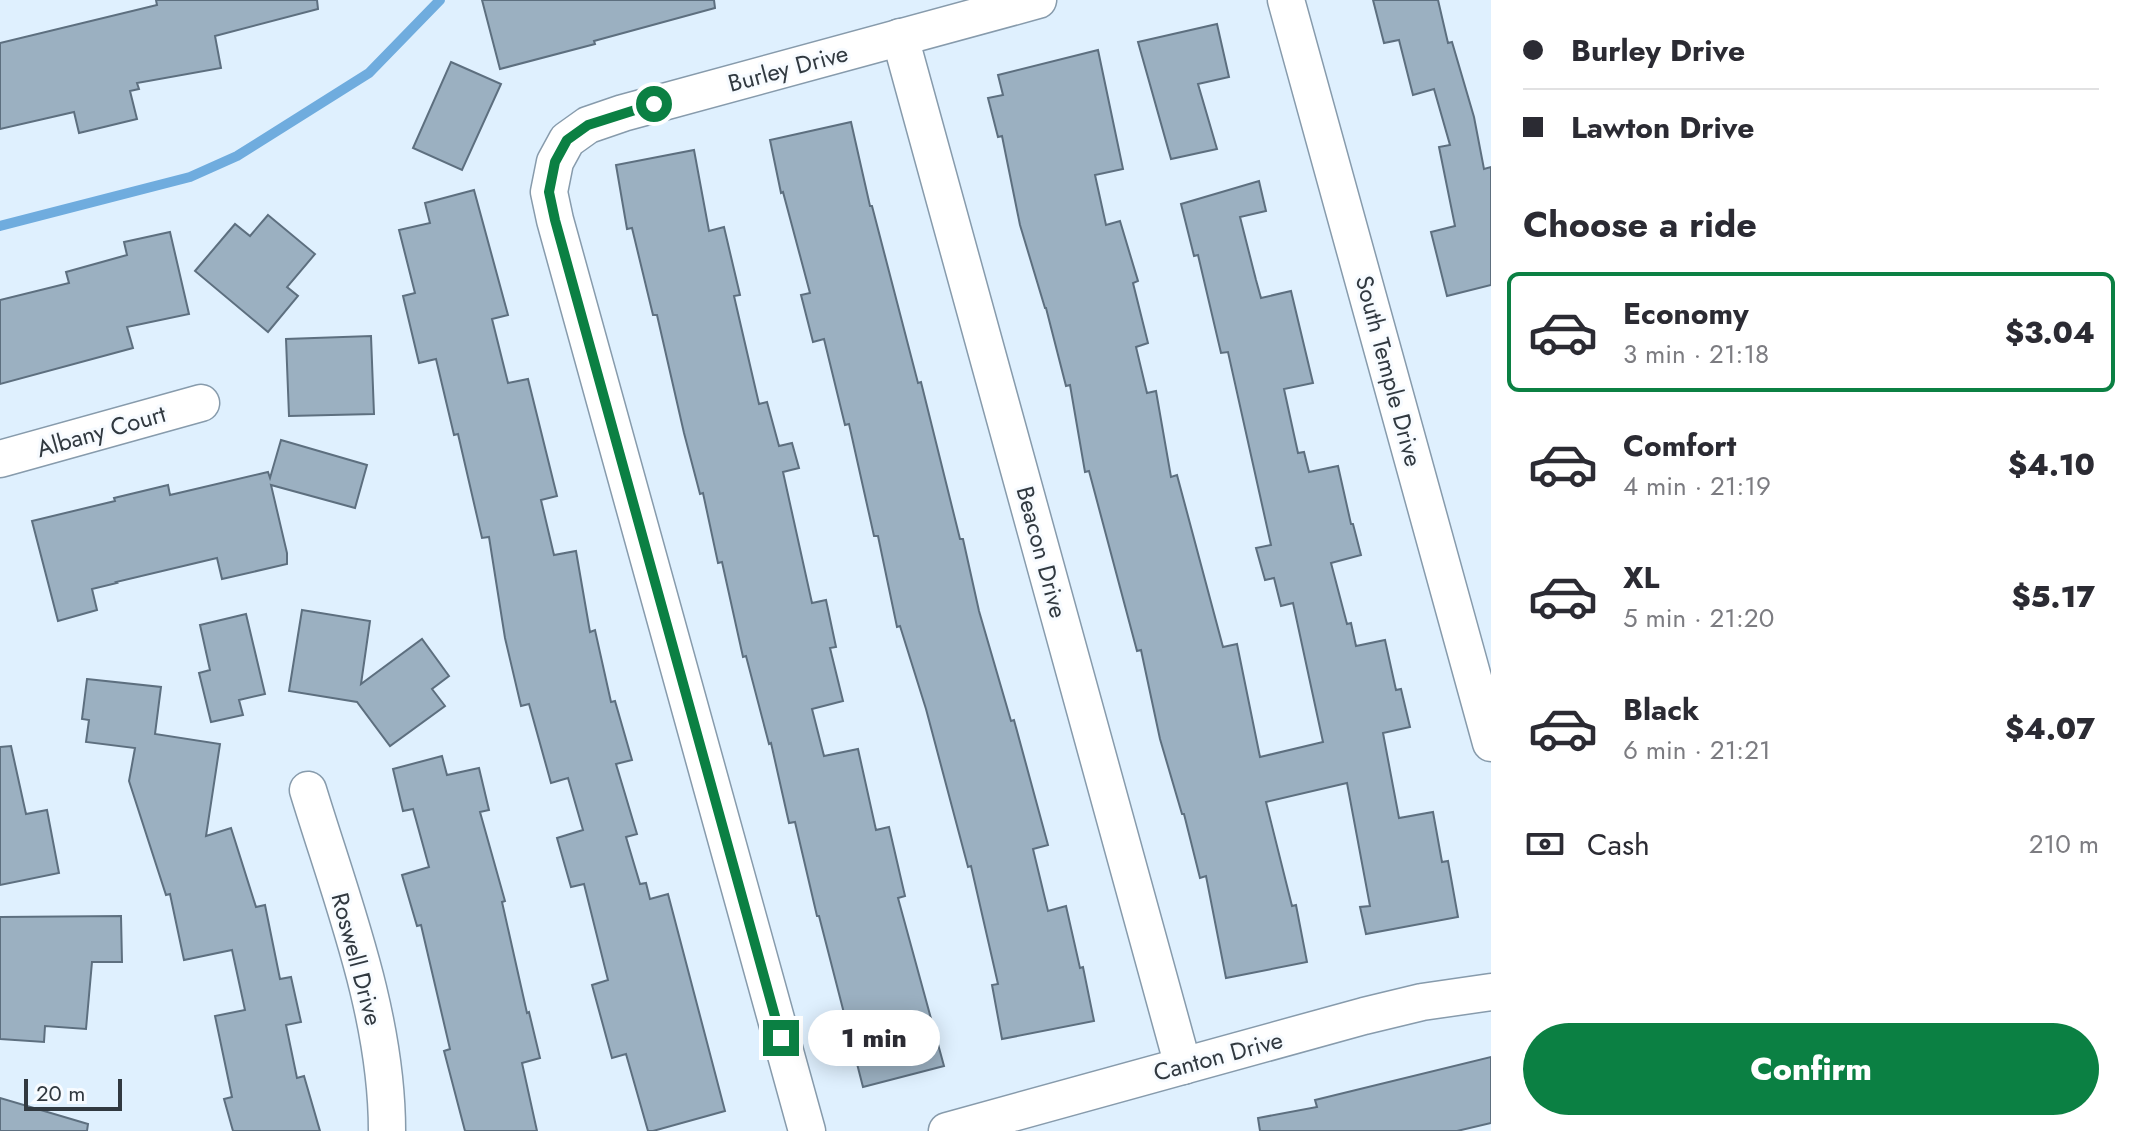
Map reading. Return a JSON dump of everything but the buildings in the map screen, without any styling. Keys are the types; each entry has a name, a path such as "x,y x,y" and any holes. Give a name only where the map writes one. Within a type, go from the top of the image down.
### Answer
{"street":[{"name":"Burley Drive","path":"807,1131 555,220 549,192 555,162 567,140 588,125 623,113 1038,0"},
{"name":"South Temple Drive","path":"1286,0 1491,743"},
{"name":"Beacon Drive","path":"900,37 1183,1066"},
{"name":"Albany Court","path":"0,459 201,403"},
{"name":"Roswell Drive","path":"308,790 372,1004 383,1062 387,1131"},
{"name":"Canton Drive","path":"947,1131 1408,1005 1491,992"}],"waterway":[{"path":"0,226 190,177 237,156 369,73 440,0"}],"route":[{"path":"654,104 588,125 567,140 555,162 549,192 781,1038"}]}
